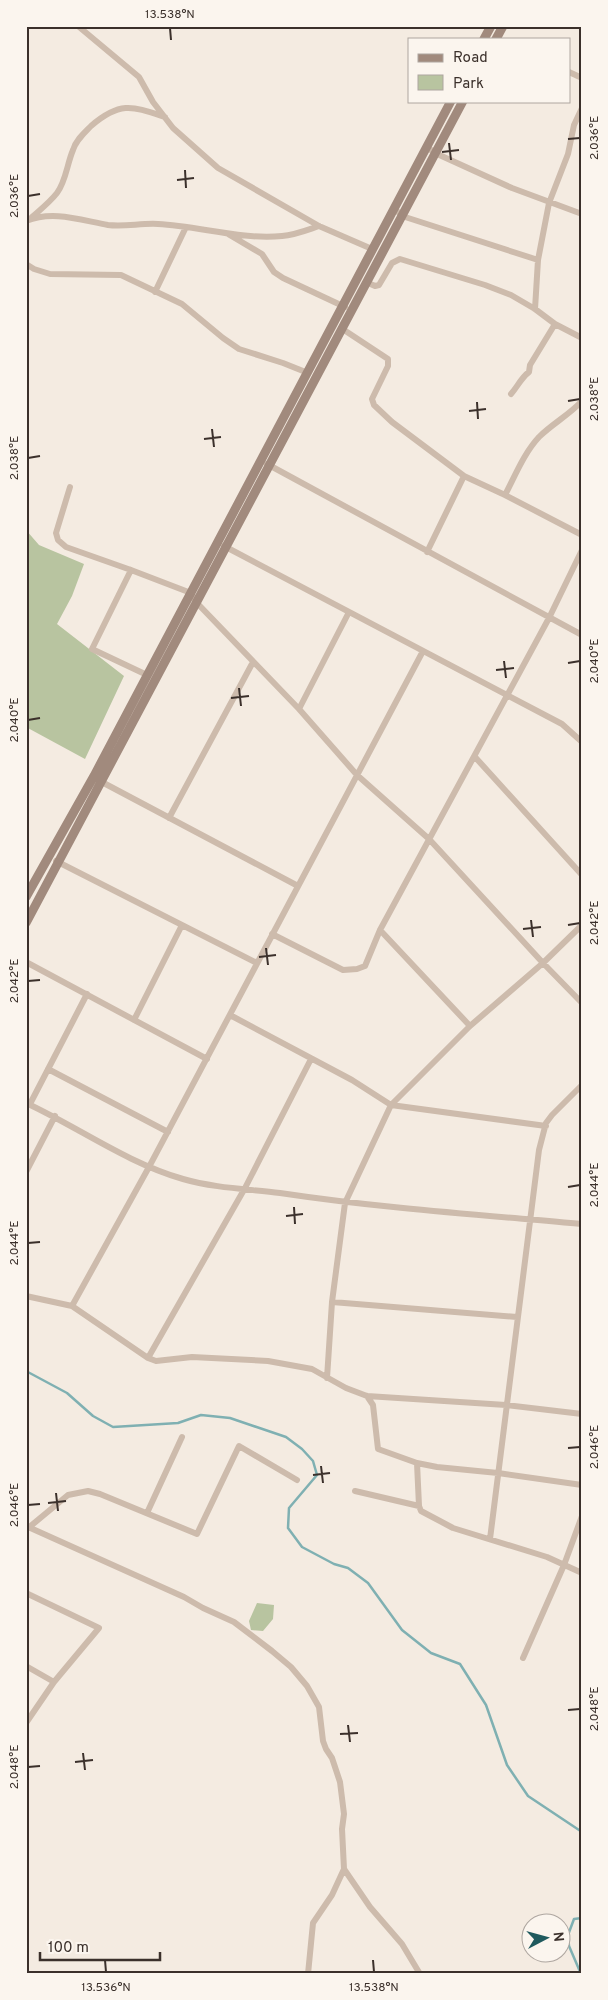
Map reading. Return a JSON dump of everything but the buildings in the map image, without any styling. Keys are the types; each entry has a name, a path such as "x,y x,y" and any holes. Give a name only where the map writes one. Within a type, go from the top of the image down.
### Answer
{"main road":[{"path":"485,38 491,26"},
{"path":"497,38 503,26"},
{"path":"26,923 58,863 147,675 190,593 222,543 265,462 341,328 346,309 372,249 450,102"},
{"path":"265,462 308,373 346,309 366,282 462,102"},
{"path":"26,898 49,856 97,779 197,603 222,543"}],"street":[{"path":"78,26 139,77 153,102 173,128 218,168 319,226 372,249"},
{"path":"570,72 582,78"},
{"path":"28,220 57,194 62,185 73,148 81,135 104,115 119,108 135,108 165,117"},
{"path":"535,309 538,260 549,203 568,154 574,125 582,108"},
{"path":"427,147 435,153 549,203 582,214"},
{"path":"395,209 402,216 538,260"},
{"path":"28,220 40,215 70,217 109,225 158,224 263,237 284,236 319,226"},
{"path":"155,292 186,227"},
{"path":"224,232 262,254 274,272 283,278 346,309"},
{"path":"366,282 375,286 379,285 392,263 400,259 485,285 511,296 535,309 555,324 582,338"},
{"path":"26,264 34,269 50,274 121,275 155,292 172,298 192,311 239,349 308,373"},
{"path":"512,394 523,376 529,372 530,365 555,324"},
{"path":"341,328 389,361 372,396 374,405 392,422 464,476 582,535"},
{"path":"505,495 528,452 539,437 582,402"},
{"path":"265,462 582,635"},
{"path":"427,552 464,476"},
{"path":"70,487 56,533 58,540 66,547 80,553 190,593 197,603 299,709 357,775 429,840 543,963 582,1002"},
{"path":"222,543 506,696 562,724 582,742"},
{"path":"272,934 340,969 350,970 365,966 380,930 549,618 582,550"},
{"path":"131,570 92,649 147,675"},
{"path":"299,709 349,612"},
{"path":"72,1306 168,1132 423,651"},
{"path":"169,818 253,662"},
{"path":"474,757 582,874"},
{"path":"97,779 298,886"},
{"path":"49,856 58,863 257,963"},
{"path":"134,1020 182,925"},
{"path":"327,1378 332,1302 345,1203 391,1105 470,1026 543,963 582,925"},
{"path":"380,930 470,1026"},
{"path":"26,962 207,1059"},
{"path":"87,994 28,1104 55,1116 149,1167 183,1179 214,1186 245,1188 345,1203 582,1224"},
{"path":"230,1015 391,1105 546,1126"},
{"path":"148,1358 245,1188 311,1059"},
{"path":"48,1069 168,1132"},
{"path":"490,1539 539,1150 546,1126 552,1115 560,1104 582,1084"},
{"path":"26,1172 55,1116"},
{"path":"26,1296 72,1306 148,1358 156,1361 192,1357 268,1361 312,1369 367,1396 506,1405 582,1414"},
{"path":"332,1302 517,1317"},
{"path":"367,1396 373,1405 378,1449 417,1463 461,1471 498,1473 582,1485"},
{"path":"147,1513 182,1437"},
{"path":"297,1480 239,1446 197,1534 100,1494 88,1491 68,1495 27,1528 184,1597 234,1622 291,1667 307,1686 319,1708 323,1741 332,1758 340,1782 344,1814 342,1829 344,1869 332,1895 313,1923 308,1974"},
{"path":"417,1463 419,1506 421,1511 453,1528 547,1557 582,1574"},
{"path":"355,1491 419,1506"},
{"path":"523,1658 564,1565 582,1516"},
{"path":"26,1593 99,1628 54,1682 26,1723"},
{"path":"26,1666 54,1682"},
{"path":"344,1869 370,1907 402,1944 420,1974"}],"green space":[{"path":"26,530 39,545 84,564 72,596 57,624 124,676 85,759 26,727"},
{"path":"257,1603 274,1605 273,1619 263,1631 251,1630 249,1621"}],"waterway":[{"path":"26,1371 67,1393 93,1416 113,1427 178,1423 201,1415 230,1418 286,1437 302,1449 313,1461 317,1475 289,1508 288,1528 302,1547 334,1564 348,1568 368,1583 402,1630 431,1653 460,1664 486,1705 507,1765 528,1796 582,1832"},
{"path":"581,1974 569,1946 568,1935 574,1919 582,1918"}]}
